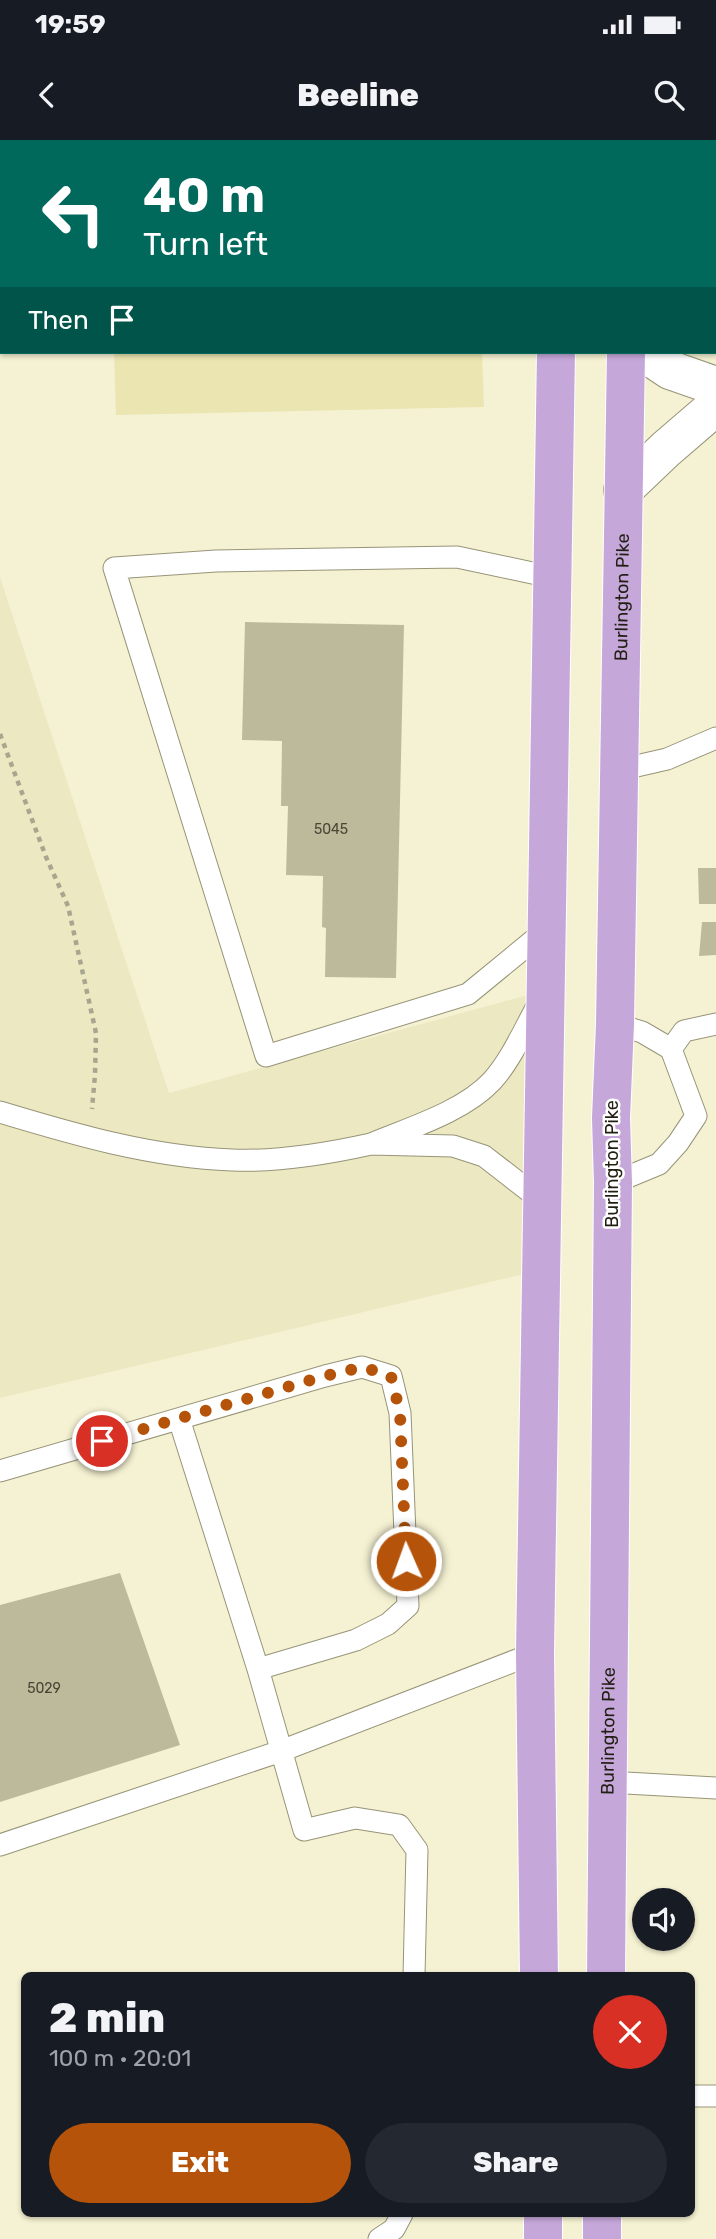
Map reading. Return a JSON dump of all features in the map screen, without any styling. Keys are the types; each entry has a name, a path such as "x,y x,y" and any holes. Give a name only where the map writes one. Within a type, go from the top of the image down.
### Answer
{"highway":[{"path":"539,1972 534,1653 556,354"},
{"name":"Burlington Pike","path":"606,1972 613,1183 611,1118 615,1024 626,354"},
{"path":"543,2217 543,2239"},
{"path":"601,2239 602,2217"}],"street":[{"path":"646,354 670,370 716,386"},
{"path":"623,490 716,406"}],"lane":[{"path":"546,930 468,993 266,1056 114,568 216,561 457,558 551,577"},
{"path":"619,770 667,759 716,738"},
{"path":"371,1144 439,1116 490,1083 501,1070 546,990"},
{"path":"613,1183 659,1164 678,1143 696,1116 671,1049 642,1032 615,1024"},
{"path":"671,1049 684,1031 716,1024"},
{"path":"0,1112 88,1138 181,1156 233,1160 303,1156 371,1144 453,1146 484,1156 542,1201"},
{"path":"0,1471 362,1367 391,1376 400,1413 408,1606 388,1624 356,1640 258,1669"},
{"path":"178,1419 258,1669 304,1830 355,1818 398,1825 417,1850 414,1972"},
{"path":"0,1844 281,1751 534,1653"},
{"path":"608,1782 716,1788"},
{"path":"695,2096 716,2096"},
{"path":"379,2239 394,2229 400,2217"}],"path":[{"path":"0,734 46,857 68,906 87,985 96,1033 95,1075 88,1138"}],"shaded area":[{"path":"114,354 482,354 484,407 116,415"},
{"path":"0,577 169,1093 546,990 541,1270 0,1398"}],"building":[{"path":"245,622 404,625 396,978 325,977 323,876 286,875 288,806 281,806 282,741 242,740"},
{"path":"698,868 716,868 716,904 699,904"},
{"path":"702,922 716,922 716,955 699,956"},
{"path":"120,1573 180,1745 0,1802 0,1605"}],"route":[{"path":"102,1441 362,1367 391,1376 400,1413 406,1561"}]}
